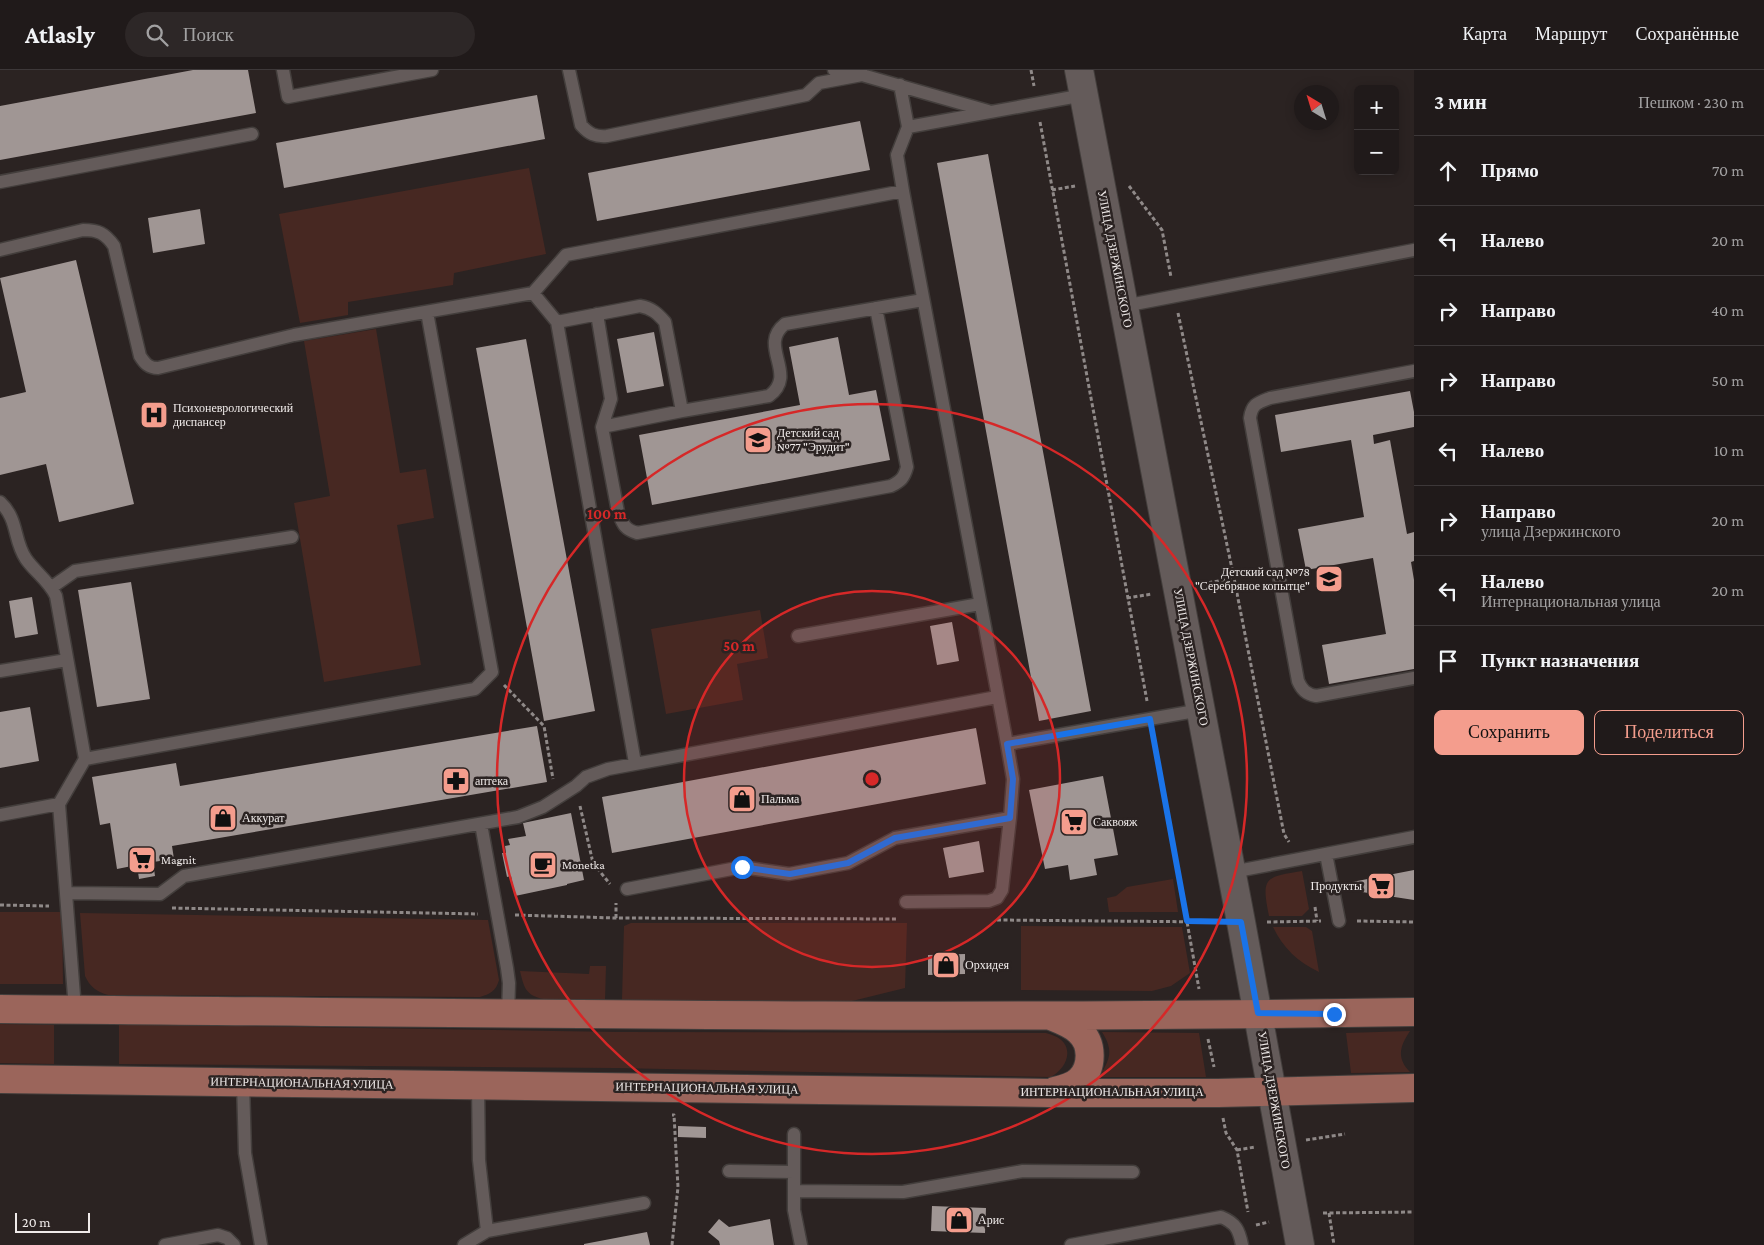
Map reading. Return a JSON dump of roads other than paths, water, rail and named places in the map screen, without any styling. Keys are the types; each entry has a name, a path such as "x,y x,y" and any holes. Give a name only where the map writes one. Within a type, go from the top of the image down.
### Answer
{"main road":[{"path":"0,1009 508,1015 1052,1016 1414,1012"},
{"path":"1049,1092 1067,1089 1080,1080 1089,1064 1090,1053 1086,1038 1080,1031 1052,1016"},
{"name":"ИНТЕРНАЦИОНАЛЬНАЯ УЛИЦА","path":"0,1079 1049,1092 1273,1092 1414,1088"}],"street":[{"name":"УЛИЦА ДЗЕРЖИНСКОГО","path":"1082,83 1232,872 1300,1245"}],"lane":[{"path":"283,70 288,97 432,70"},
{"path":"569,70 582,125 587,132 596,137 806,95 819,83 861,72"},
{"path":"834,70 861,72 990,112"},
{"path":"908,127 1037,104 1082,83"},
{"path":"900,85 908,127 897,155 1013,779 1002,890 997,898 990,901 906,902"},
{"path":"0,182 252,134"},
{"path":"0,250 83,230 95,230 107,235 114,246 140,356 145,364 152,368 158,368 294,335 533,293 566,255 903,191"},
{"path":"1124,306 1414,250"},
{"path":"533,293 557,322 635,763"},
{"path":"602,427 769,396 777,390 781,382 774,339 776,330 785,324 923,300"},
{"path":"557,322 640,306 647,307 658,314 665,322 682,411"},
{"path":"597,314 612,399 602,427 618,512 623,524 629,531 637,533 891,486 904,478 907,467 876,308"},
{"path":"85,759 475,689 492,672 427,312"},
{"path":"1414,370 1270,398 1258,402 1252,408 1250,418 1297,671 1302,688 1308,694 1316,696 1414,678"},
{"path":"0,502 12,517 26,559 52,587 56,596 85,759 59,804 75,1010"},
{"path":"52,587 75,571 292,537"},
{"path":"798,636 980,604"},
{"path":"0,672 67,660"},
{"path":"66,893 160,894 184,876 518,817 543,807 576,786 586,777 608,769 997,697"},
{"path":"1007,744 1201,710"},
{"path":"0,815 59,804"},
{"path":"627,889 742,867 790,874 828,867 848,863 895,838 1010,818"},
{"path":"481,824 509,983 508,1015"},
{"path":"1232,872 1414,837"},
{"path":"1326,854 1340,921"},
{"path":"243,1083 245,1153 261,1245"},
{"path":"478,1084 478,1160 487,1231"},
{"path":"794,1134 794,1210 801,1245"},
{"path":"729,1171 794,1172"},
{"path":"794,1190 903,1192 1023,1171 1133,1172"},
{"path":"464,1245 487,1231 644,1202"},
{"path":"1071,1245 1222,1217 1230,1220 1236,1226 1240,1233 1242,1245"},
{"path":"166,1245 218,1235 227,1238 234,1245"}],"place":[{"name":"Психоневрологический диспансер","path":"154,415"},
{"name":"Детский сад №77 \"Эрудит\"","path":"758,440"},
{"name":"Детский сад №78 \"Серебряное копытце\"","path":"1329,579"},
{"name":"аптека","path":"456,781"},
{"name":"Пальма","path":"742,799"},
{"name":"Аккурат","path":"223,818"},
{"name":"Саквояж","path":"1074,822"},
{"name":"Magnit","path":"142,860"},
{"name":"Monetka","path":"543,865"},
{"name":"Продукты","path":"1381,886"},
{"name":"Орхидея","path":"946,965"},
{"name":"Арис","path":"959,1220"}]}
